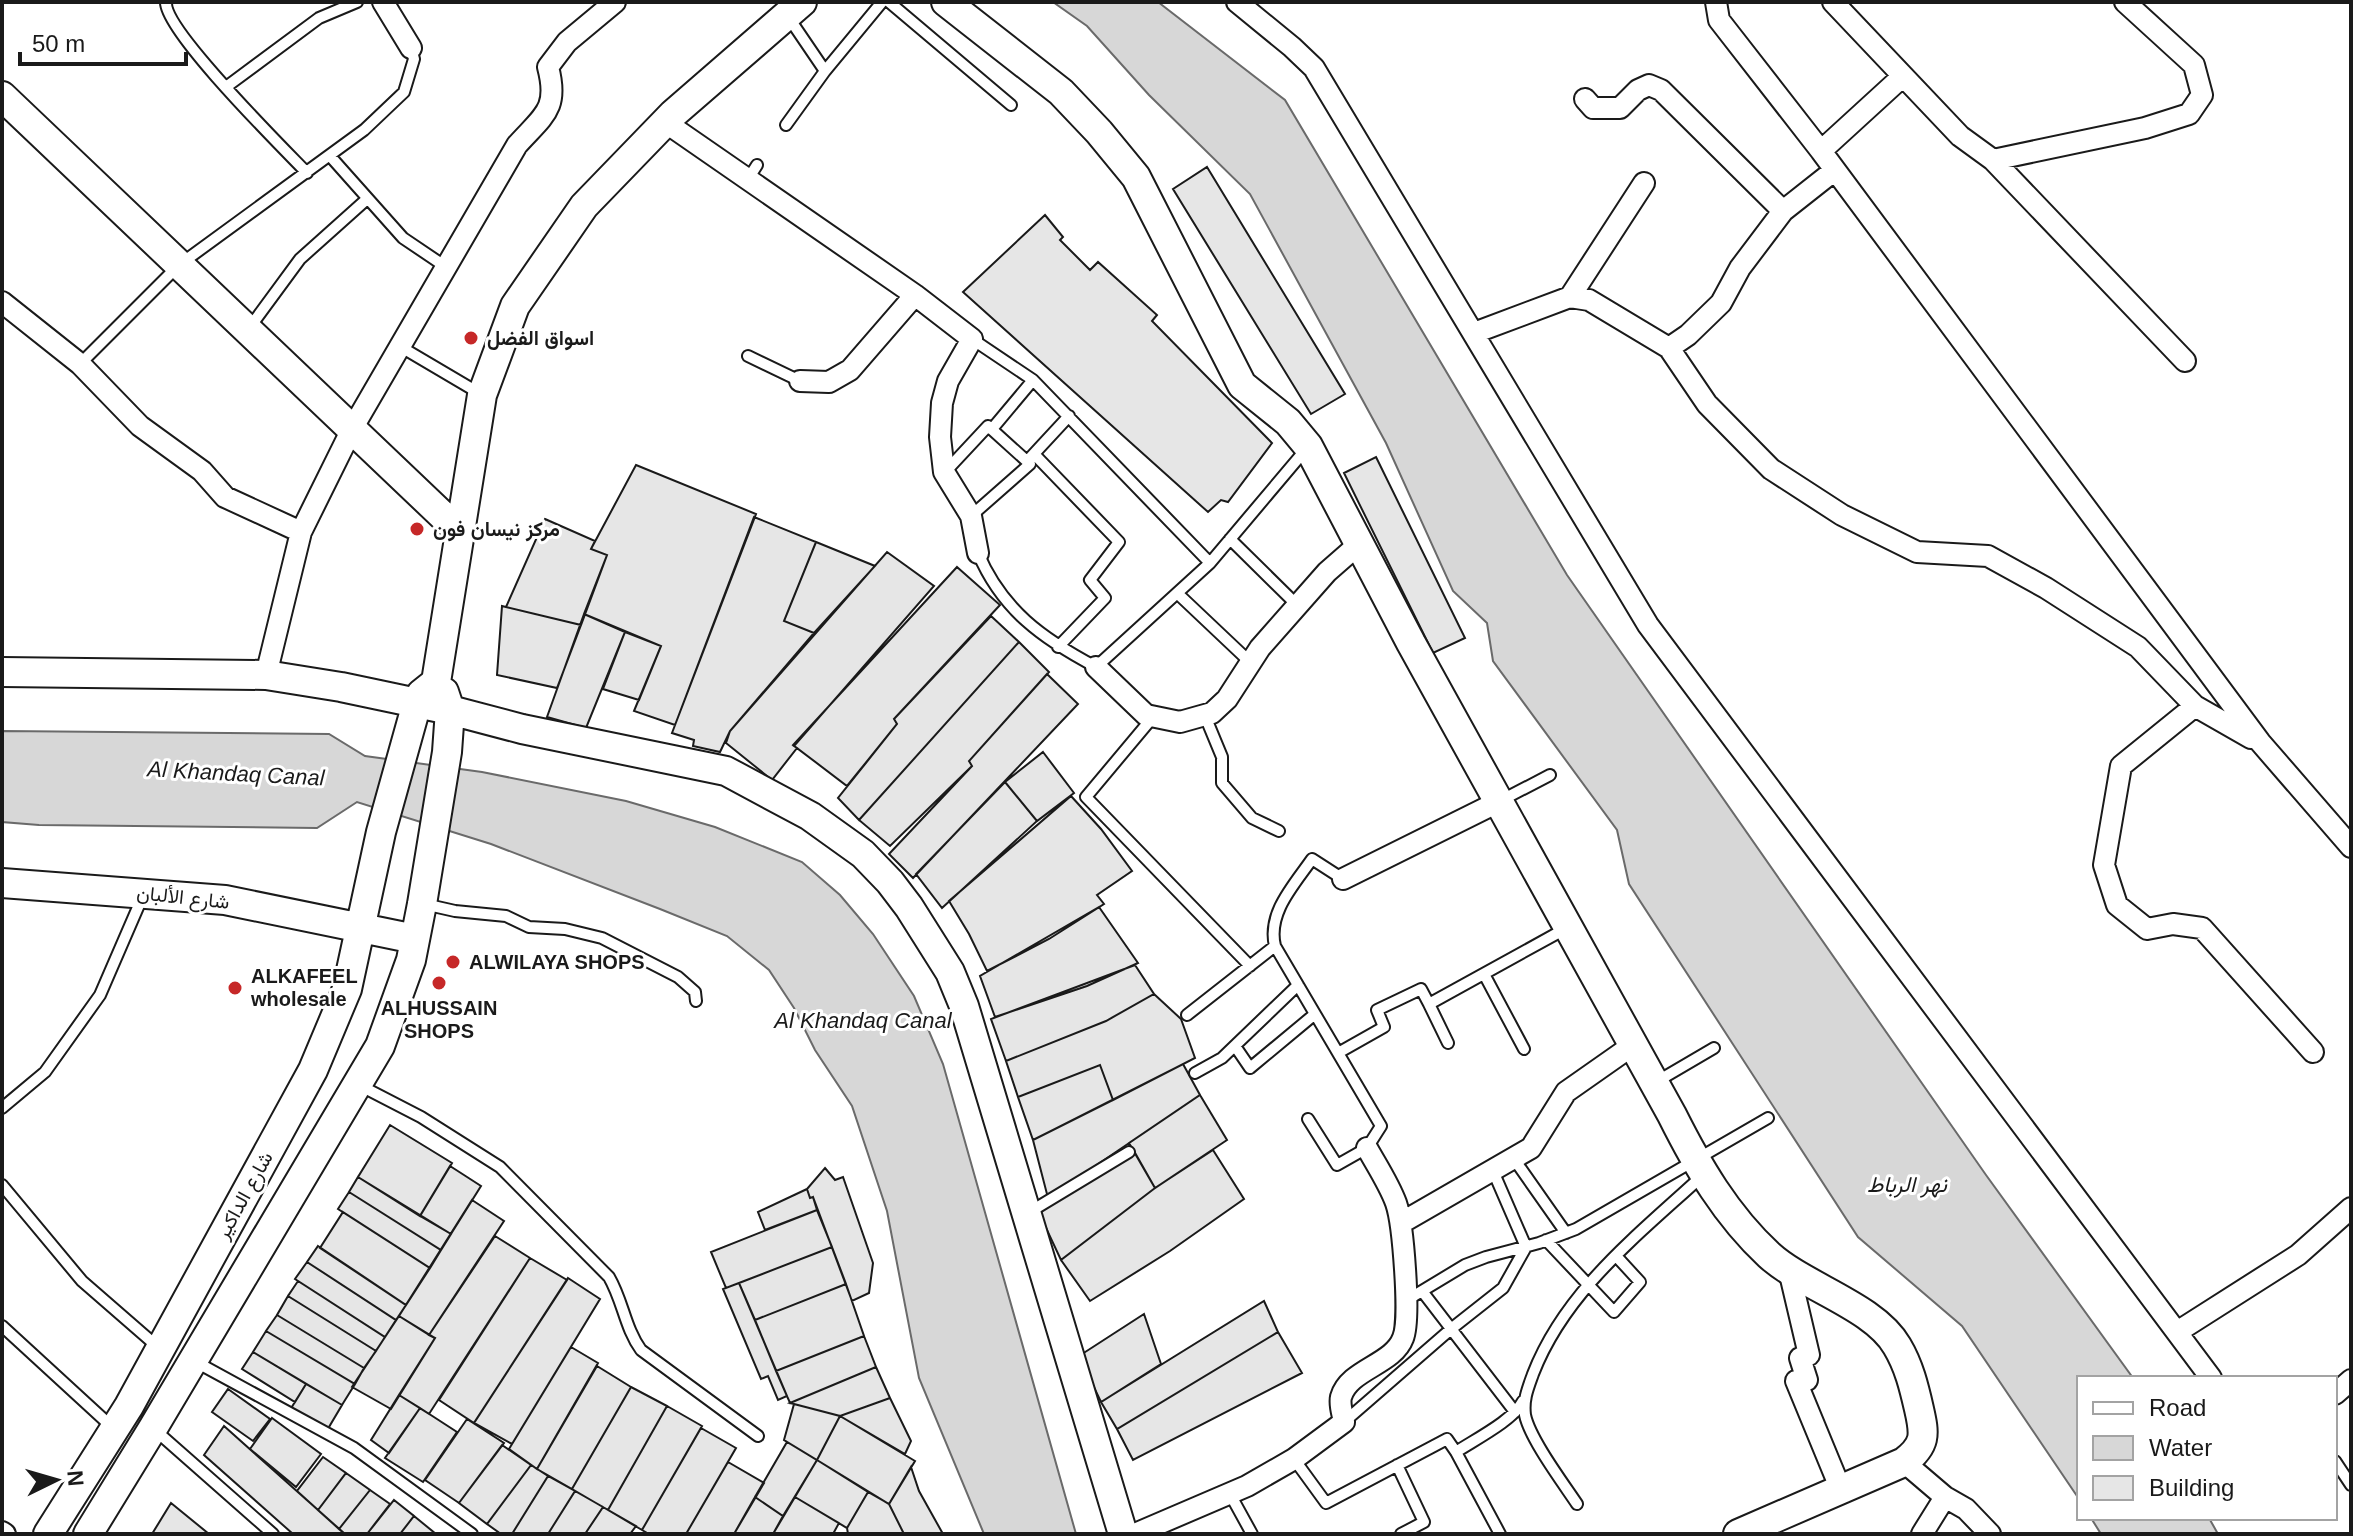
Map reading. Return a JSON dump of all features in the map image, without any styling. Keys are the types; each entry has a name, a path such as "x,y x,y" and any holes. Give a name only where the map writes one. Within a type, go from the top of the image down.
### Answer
{"street":[{"path":"383,2 411,48"},
{"path":"266,675 301,532 352,429 517,145 547,111 554,90 548,67 567,42 615,2"},
{"path":"946,2 1061,92 1136,177 1242,385 1288,422 1308,446 1567,928 1699,1167 1727,1209 1769,1255 1874,1322 1896,1343 1913,1379 1922,1423 1923,1442 1918,1451 1904,1462 1738,1534"},
{"path":"1237,2 1314,68 1648,625 2210,1376"},
{"path":"1716,2 1719,20 1821,151 2260,742 2351,847"},
{"path":"1833,2 1960,136 1993,160 2185,361"},
{"path":"1993,160 2145,128 2189,114 2202,95 2194,65 2125,2"},
{"name":"شارع الداكير","path":"48,1534 160,1349 313,1070 347,989 404,743 426,692 461,533 482,395 515,306 584,206 665,122 794,8"},
{"path":"1821,151 1903,76"},
{"path":"1585,99 1593,108 1620,108 1638,90 1649,85 1661,90 1783,211"},
{"path":"2,96 461,533"},
{"path":"665,122 752,172 972,339 948,381 942,403 940,437 944,472 971,516 978,553"},
{"path":"1669,348 1688,335 1721,303 1740,268 1783,211 1835,170"},
{"path":"1570,297 1644,183"},
{"path":"800,381 829,382 850,370 915,295"},
{"path":"1474,333 1570,297 1589,300 1669,348 1707,404 1771,469 1842,515 1917,552 1988,556 2046,588 2138,647 2195,706 2260,742"},
{"path":"2,302 80,364 140,426 202,471 225,497 301,532"},
{"path":"1096,667 1146,715 1180,722 1205,716 1227,699 1251,663 1327,572 1359,544"},
{"path":"2,672 266,675 426,692 450,710 522,729 726,771 810,816 863,854 909,907 950,972 964,1006 1123,1534"},
{"path":"2195,706 2121,766 2104,865 2117,905 2147,929 2173,924 2202,928 2313,1052"},
{"name":"شارع الداكير","path":"88,1534 380,1046 411,960 447,752 450,710"},
{"path":"1343,879 1498,802"},
{"name":"شارع الألبان","path":"2,883 225,900 415,939"},
{"path":"1401,1223 1514,1159 1538,1140 1566,1092 1633,1045"},
{"path":"1135,1534 1230,1494 1294,1459 1344,1422 1341,1396 1353,1381 1390,1354 1404,1337 1414,1296 1401,1223 1397,1205 1367,1148"},
{"path":"2177,1332 2298,1255 2351,1208"},
{"path":"1789,1270 1809,1355 1800,1358 1807,1380 1796,1381 1841,1490"},
{"path":"1904,1462 1945,1497 1966,1509 1990,1534"},
{"path":"1922,1534 1945,1497"}],"lane":[{"path":"166,2 169,18 226,87 307,173"},
{"path":"226,87 319,18 357,2"},
{"path":"786,125 825,71 882,2"},
{"path":"889,2 1011,105"},
{"path":"794,8 825,71"},
{"path":"80,364 179,265 364,130 404,92 414,59 411,48"},
{"path":"330,156 403,238 446,267"},
{"path":"248,330 300,259 367,199"},
{"path":"972,339 1033,380 1210,563"},
{"path":"401,347 482,395"},
{"path":"748,356 800,381"},
{"path":"992,429 1033,380"},
{"path":"971,516 1030,464 1030,457 1069,416"},
{"path":"944,472 988,426 1030,457 1119,542 1090,580 1105,598 1058,647"},
{"path":"978,553 995,587 1032,628 1058,647 1096,667 1210,563 1308,446"},
{"path":"1230,539 1298,606"},
{"path":"1177,593 1251,663"},
{"path":"1205,716 1222,757 1222,783 1252,818 1279,831"},
{"path":"1153,717 1086,797 1250,966"},
{"path":"1498,802 1550,775"},
{"path":"1308,1119 1337,1165 1367,1148 1381,1126 1275,946 1271,931 1274,916 1312,859 1343,879"},
{"path":"2,1108 45,1072 100,995 144,892"},
{"path":"422,904 506,916 529,927 565,929 602,938 678,977 695,992 696,1001"},
{"path":"1429,1004 1567,928"},
{"path":"1187,1015 1275,946"},
{"path":"1484,974 1524,1049"},
{"path":"1195,1073 1222,1058 1298,985"},
{"path":"1338,1053 1384,1027 1377,1010 1421,989 1448,1043"},
{"path":"1235,1046 1250,1068 1315,1014"},
{"path":"1654,1083 1714,1048"},
{"path":"357,1084 421,1117 500,1167 609,1277 619,1297 628,1330 641,1350 758,1436"},
{"path":"1515,1412 1451,1329 1414,1296 1465,1265 1566,1233 1699,1167 1768,1118"},
{"path":"1028,1214 1129,1152"},
{"path":"1514,1159 1566,1233"},
{"path":"1456,1452 1515,1412 1524,1399 1546,1343 1561,1317 1587,1285 1617,1257 1699,1167"},
{"path":"1493,1171 1526,1247"},
{"path":"2,1185 82,1281 160,1349"},
{"path":"1546,1240 1614,1312 1640,1282 1617,1257"},
{"path":"1344,1422 1503,1288 1526,1247"},
{"path":"2,1326 114,1429"},
{"path":"194,1361 354,1448 472,1534"},
{"path":"1524,1399 1526,1418 1549,1462 1577,1504"},
{"path":"153,1428 273,1534"},
{"path":"1294,1459 1326,1503 1447,1439 1500,1534"},
{"path":"2337,1464 2351,1485"},
{"path":"1397,1465 1424,1522 1401,1534"},
{"path":"1230,1494 1252,1534"}],"water":[{"name":"نهر الرباط","path":"1053,2 1158,2 1285,100 1567,575 1986,1175 2132,1376 2077,1376 2077,1496 1962,1326 1858,1237 1629,884 1617,830 1493,661 1487,623 1453,591 1386,443 1250,194 1149,95 1087,26"},
{"name":"Al Khandaq Canal","path":"2,731 329,734 365,756 482,772 626,801 715,827 802,862 840,895 873,934 914,996 943,1064 1076,1534 984,1534 919,1378 887,1211 852,1106 815,1050 794,1008 769,970 727,936 491,844 357,802 317,828 2,822"},
{"path":"2092,1520 2210,1520 2218,1534 2101,1534"}],"building":[{"path":"1207,167 1345,394 1311,414 1173,189"},
{"path":"1045,215 1063,237 1060,240 1090,270 1098,262 1157,315 1152,321 1272,443 1228,502 1221,500 1208,512 963,292"},
{"path":"1376,457 1465,638 1433,653 1344,473"},
{"path":"636,465 756,514 675,725 634,711 661,646 584,614 607,555 591,549"},
{"path":"754,517 816,542 784,621 814,633 730,731 720,752 693,746 694,740 672,733"},
{"path":"545,519 595,541 591,549 607,555 581,625 506,607"},
{"path":"816,542 875,566 814,633 784,621"},
{"path":"887,552 934,586 794,746 797,748 772,780 726,743 730,731"},
{"path":"957,567 1000,605 894,719 897,724 847,786 793,745"},
{"path":"502,606 581,625 557,688 497,675"},
{"path":"584,614 625,632 586,728 547,717"},
{"path":"991,616 1019,642 859,820 838,798 897,724 894,719"},
{"path":"625,632 661,646 639,700 603,689"},
{"path":"1019,642 1049,672 969,761 972,766 890,846 859,820"},
{"path":"1047,674 1078,704 913,878 889,854 972,766 969,761"},
{"path":"1043,752 1074,793 1037,821 1005,782"},
{"path":"1005,782 1037,821 942,908 916,874"},
{"path":"1071,796 1101,829 1132,871 1097,895 1104,904 1049,939 987,971 949,901"},
{"path":"1099,907 1138,963 1087,986 995,1017 980,976"},
{"path":"1135,965 1154,994 1106,1021 1006,1061 991,1019"},
{"path":"1154,994 1181,1019 1195,1058 1113,1100 1100,1065 1018,1097 1006,1061 1106,1021"},
{"path":"1183,1064 1200,1095 1048,1198 1033,1140"},
{"path":"1100,1065 1113,1100 1033,1140 1018,1097"},
{"path":"1200,1095 1227,1140 1155,1188 1129,1143"},
{"path":"390,1125 452,1163 420,1216 358,1177"},
{"path":"1213,1150 1244,1199 1170,1251 1090,1301 1061,1260 1155,1188"},
{"path":"1134,1151 1155,1188 1061,1260 1039,1213"},
{"path":"450,1166 481,1186 451,1234 420,1216"},
{"path":"825,1168 835,1180 843,1177 873,1263 869,1293 852,1301 813,1197 810,1198 807,1189"},
{"path":"358,1177 451,1234 441,1250 349,1192"},
{"path":"807,1189 817,1210 765,1230 758,1212"},
{"path":"349,1192 441,1250 430,1268 338,1209"},
{"path":"472,1200 504,1221 429,1335 399,1316"},
{"path":"817,1210 832,1247 726,1288 711,1252"},
{"path":"343,1212 430,1268 406,1305 320,1248"},
{"path":"495,1236 530,1258 429,1414 399,1395 435,1338 429,1335"},
{"path":"318,1246 406,1305 396,1320 307,1262"},
{"path":"832,1247 846,1284 755,1320 739,1283"},
{"path":"530,1258 567,1280 474,1423 439,1400"},
{"path":"307,1262 396,1320 385,1337 295,1279"},
{"path":"568,1278 600,1299 512,1444 474,1423"},
{"path":"298,1281 385,1337 376,1351 288,1296"},
{"path":"739,1283 787,1396 778,1400 768,1376 761,1379 723,1289"},
{"path":"846,1284 864,1336 776,1371 755,1320"},
{"path":"288,1296 376,1351 364,1368 277,1315"},
{"path":"1264,1301 1278,1332 1117,1429 1101,1402"},
{"path":"1144,1314 1161,1364 1101,1402 1079,1356"},
{"path":"277,1315 364,1368 355,1384 266,1331"},
{"path":"399,1316 435,1338 391,1409 352,1387"},
{"path":"266,1331 355,1384 342,1405 253,1352"},
{"path":"1278,1332 1302,1373 1133,1460 1117,1429"},
{"path":"864,1336 876,1367 790,1403 776,1371"},
{"path":"571,1347 598,1363 537,1469 509,1449"},
{"path":"253,1352 306,1384 295,1402 242,1369"},
{"path":"597,1366 631,1387 572,1489 537,1469"},
{"path":"876,1367 890,1398 840,1416 790,1403"},
{"path":"306,1384 342,1405 326,1432 290,1410"},
{"path":"631,1387 667,1406 608,1510 572,1489"},
{"path":"228,1389 270,1419 253,1441 212,1412"},
{"path":"399,1395 420,1408 389,1453 371,1440"},
{"path":"890,1398 911,1441 905,1454 840,1416"},
{"path":"794,1404 840,1416 817,1460 784,1440"},
{"path":"667,1406 702,1426 642,1530 608,1510"},
{"path":"420,1408 457,1432 423,1482 385,1458"},
{"path":"840,1416 915,1461 889,1504 817,1460"},
{"path":"272,1418 321,1454 296,1487 250,1449"},
{"path":"467,1419 504,1443 459,1503 425,1480"},
{"path":"224,1426 345,1534 293,1534 204,1455"},
{"path":"701,1428 736,1448 686,1534 649,1534 642,1530"},
{"path":"787,1442 817,1460 783,1516 755,1497"},
{"path":"502,1445 531,1465 487,1524 459,1503"},
{"path":"323,1457 346,1473 318,1510 297,1491"},
{"path":"817,1460 868,1492 847,1528 795,1497"},
{"path":"728,1462 764,1483 734,1534 686,1534"},
{"path":"531,1465 548,1476 512,1534 501,1534 487,1524"},
{"path":"911,1467 919,1491 943,1534 904,1534 889,1504"},
{"path":"346,1473 370,1490 339,1529 318,1510"},
{"path":"548,1476 575,1491 548,1534 512,1534"},
{"path":"370,1490 390,1504 367,1534 345,1534 339,1529"},
{"path":"575,1491 603,1507 585,1534 548,1534"},
{"path":"868,1492 889,1504 904,1534 848,1534 847,1528"},
{"path":"755,1497 783,1516 773,1534 734,1534"},
{"path":"795,1497 839,1523 833,1534 773,1534"},
{"path":"394,1500 414,1516 400,1534 367,1534"},
{"path":"171,1503 209,1534 152,1534"},
{"path":"603,1507 636,1526 630,1534 585,1534"},
{"path":"414,1516 436,1534 400,1534"}],"place":[{"name":"اسواق الفضل","path":"471,338"},
{"name":"مركز نيسان فون","path":"417,529"},
{"name":"ALWILAYA SHOPS","path":"453,962"},
{"name":"ALHUSSAIN SHOPS","path":"439,983"},
{"name":"ALKAFEEL wholesale","path":"235,988"}]}
